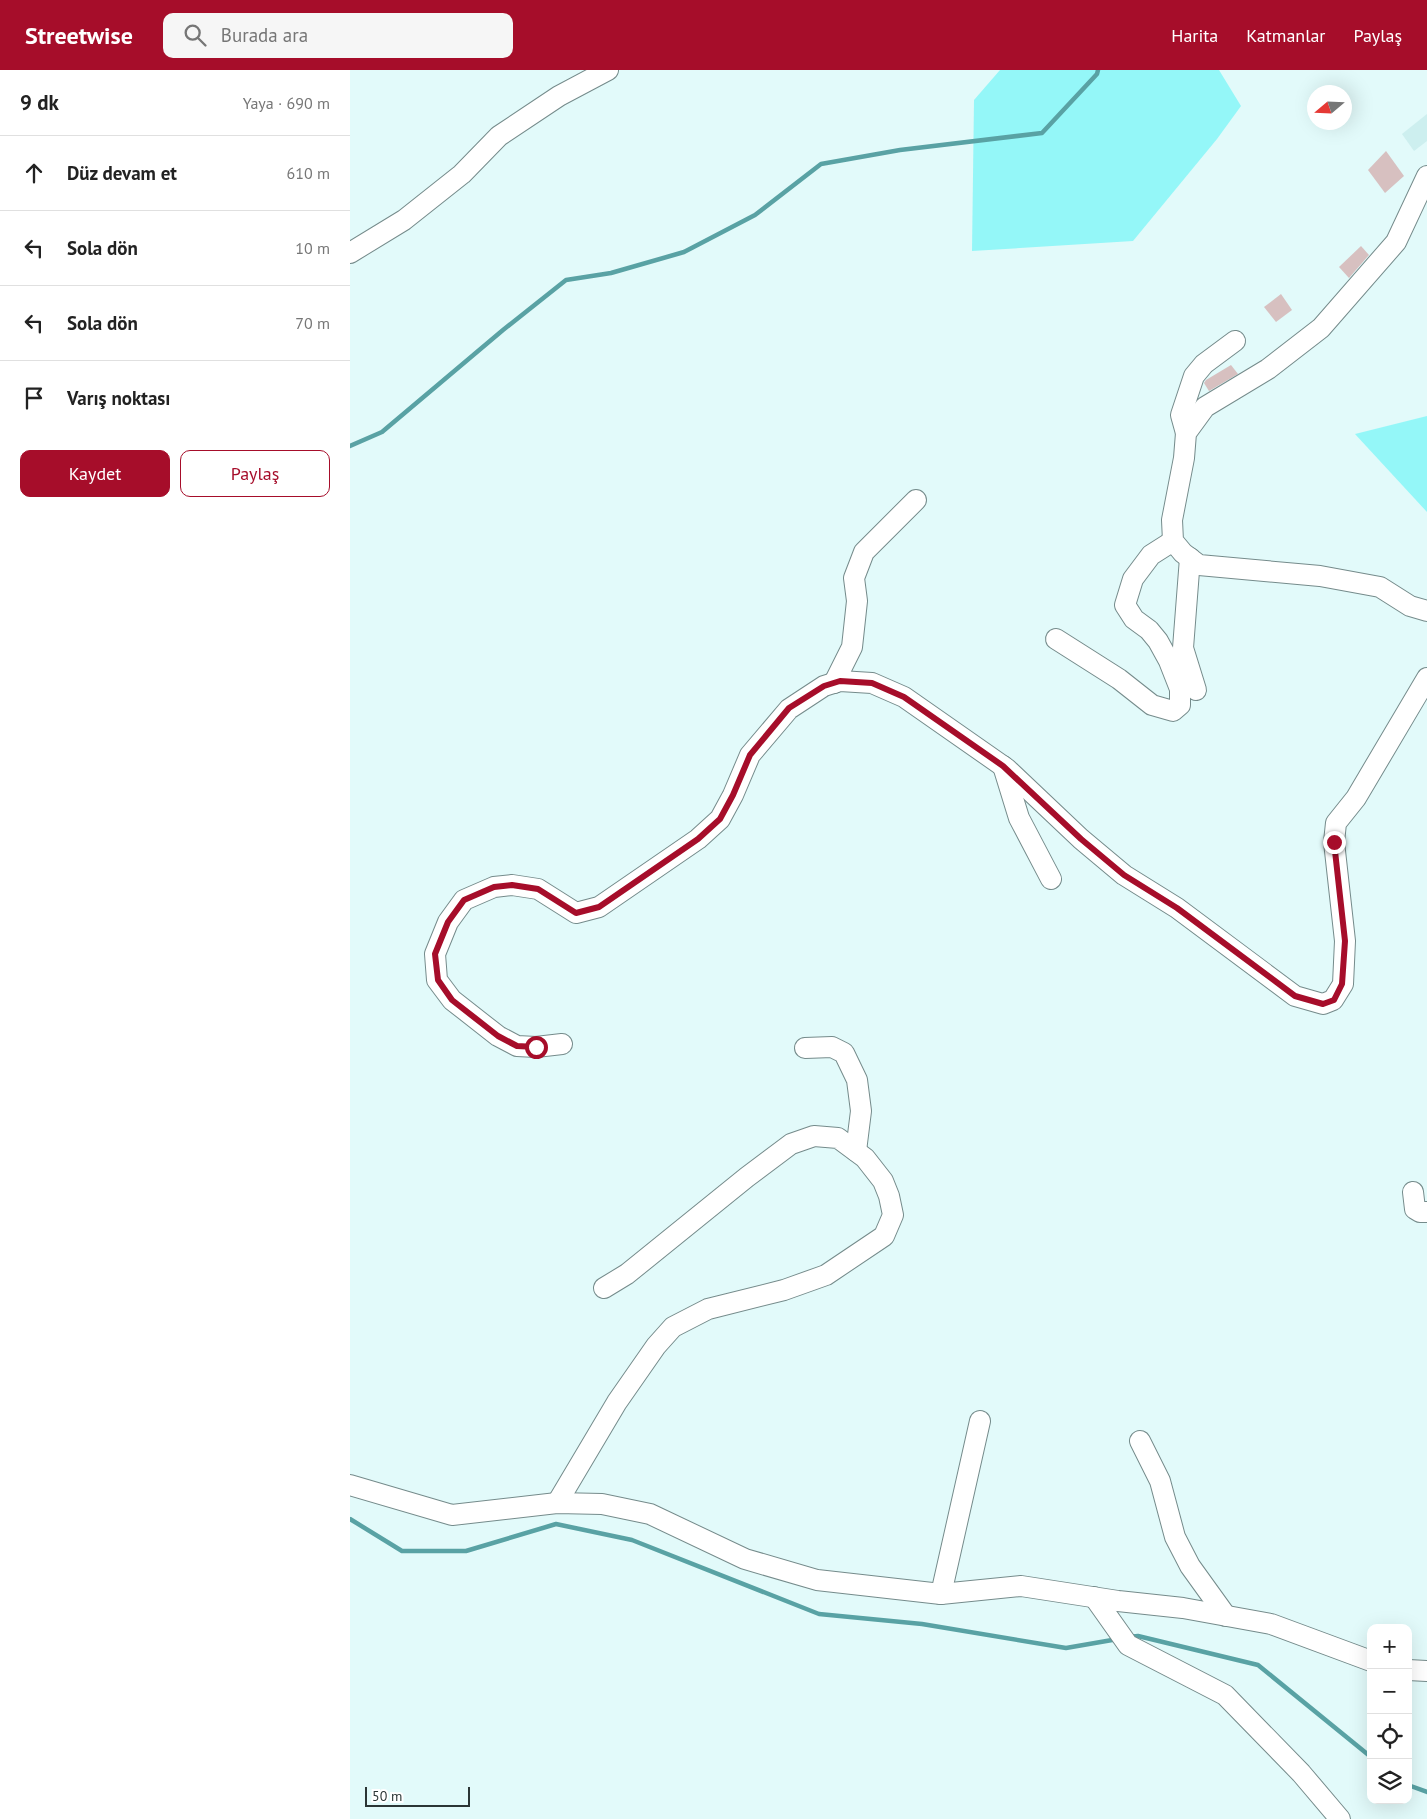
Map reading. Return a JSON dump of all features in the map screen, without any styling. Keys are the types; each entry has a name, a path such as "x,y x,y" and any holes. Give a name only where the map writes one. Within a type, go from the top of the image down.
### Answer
{"street":[{"path":"350,253 411,215 462,174 499,136 559,96 608,70"},
{"path":"1186,433 1206,408 1268,369 1321,328 1396,242 1427,176"},
{"path":"1235,341 1204,364 1194,376 1181,415 1186,433 1184,458 1172,520 1173,541 1182,552 1199,564 1320,576 1380,587 1410,606 1427,611"},
{"path":"834,683 852,647 857,601 854,578 864,552 916,500"},
{"path":"1056,639 1118,679 1152,705 1173,710 1180,706 1180,690 1169,661 1158,641 1149,630 1134,619 1125,605 1133,578 1150,555 1173,541"},
{"path":"1190,558 1183,648 1196,690"},
{"path":"562,1044 536,1047 517,1046 498,1036 452,1000 438,980 435,954 448,922 464,900 494,887 512,885 538,889 576,913 599,907 698,839 720,819 733,795 750,755 789,708 824,686 840,681 872,683 904,697 1003,766 1081,839 1124,875 1177,908 1295,996 1323,1004 1334,1000 1342,984 1345,941 1334,842 1336,823 1356,798 1427,678"},
{"path":"1003,766 1019,818 1051,879"},
{"path":"805,1048 832,1047 844,1053 858,1080 861,1110 856,1151"},
{"path":"557,1503 617,1402 656,1346 673,1327 708,1309 784,1290 826,1275 884,1236 893,1215 889,1196 883,1180 865,1158 838,1138 814,1136 791,1144 627,1274 604,1288"},
{"path":"1413,1192 1415,1209 1420,1212 1427,1212"},
{"path":"941,1594 980,1421"},
{"path":"1140,1441 1160,1481 1175,1537 1190,1566 1226,1616"},
{"path":"350,1485 452,1515 557,1503 602,1504 650,1514 745,1559 817,1580 941,1594 1021,1586 1271,1624 1367,1660"},
{"path":"1094,1597 1128,1645 1225,1695 1301,1773 1340,1819"},
{"path":"1412,1670 1427,1671"}],"shaded area":[{"path":"1000,70 1219,70 1241,106 1217,139 1133,241 972,251 974,100"},
{"path":"1427,114 1427,141 1414,151 1402,134"},
{"path":"1427,416 1427,512 1355,434"}],"building":[{"path":"1386,151 1404,176 1385,193 1368,170"},
{"path":"1361,246 1369,255 1349,278 1339,267"},
{"path":"1281,294 1292,310 1276,322 1264,307"},
{"path":"1231,365 1238,374 1209,391 1204,383 1206,380"}],"waterway":[{"path":"350,446 382,432 503,330 566,280 611,273 684,252 755,215 821,164 900,150 1042,133 1097,74 1098,70"},
{"path":"350,1519 402,1551 466,1551 556,1524 632,1540 819,1614 922,1624 1066,1648 1118,1639"},
{"path":"1128,1637 1138,1636 1258,1665 1367,1754"},
{"path":"1412,1786 1427,1792"}],"route":[{"path":"536,1047 517,1046 498,1036 452,1000 438,980 435,954 448,922 464,900 494,887 512,885 538,889 576,913 599,907 698,839 720,819 733,795 750,755 789,708 824,686 840,681 872,683 904,697 1007,769 1081,839 1124,875 1177,908 1295,996 1323,1004 1334,1000 1342,984 1345,941 1334,842"}]}
